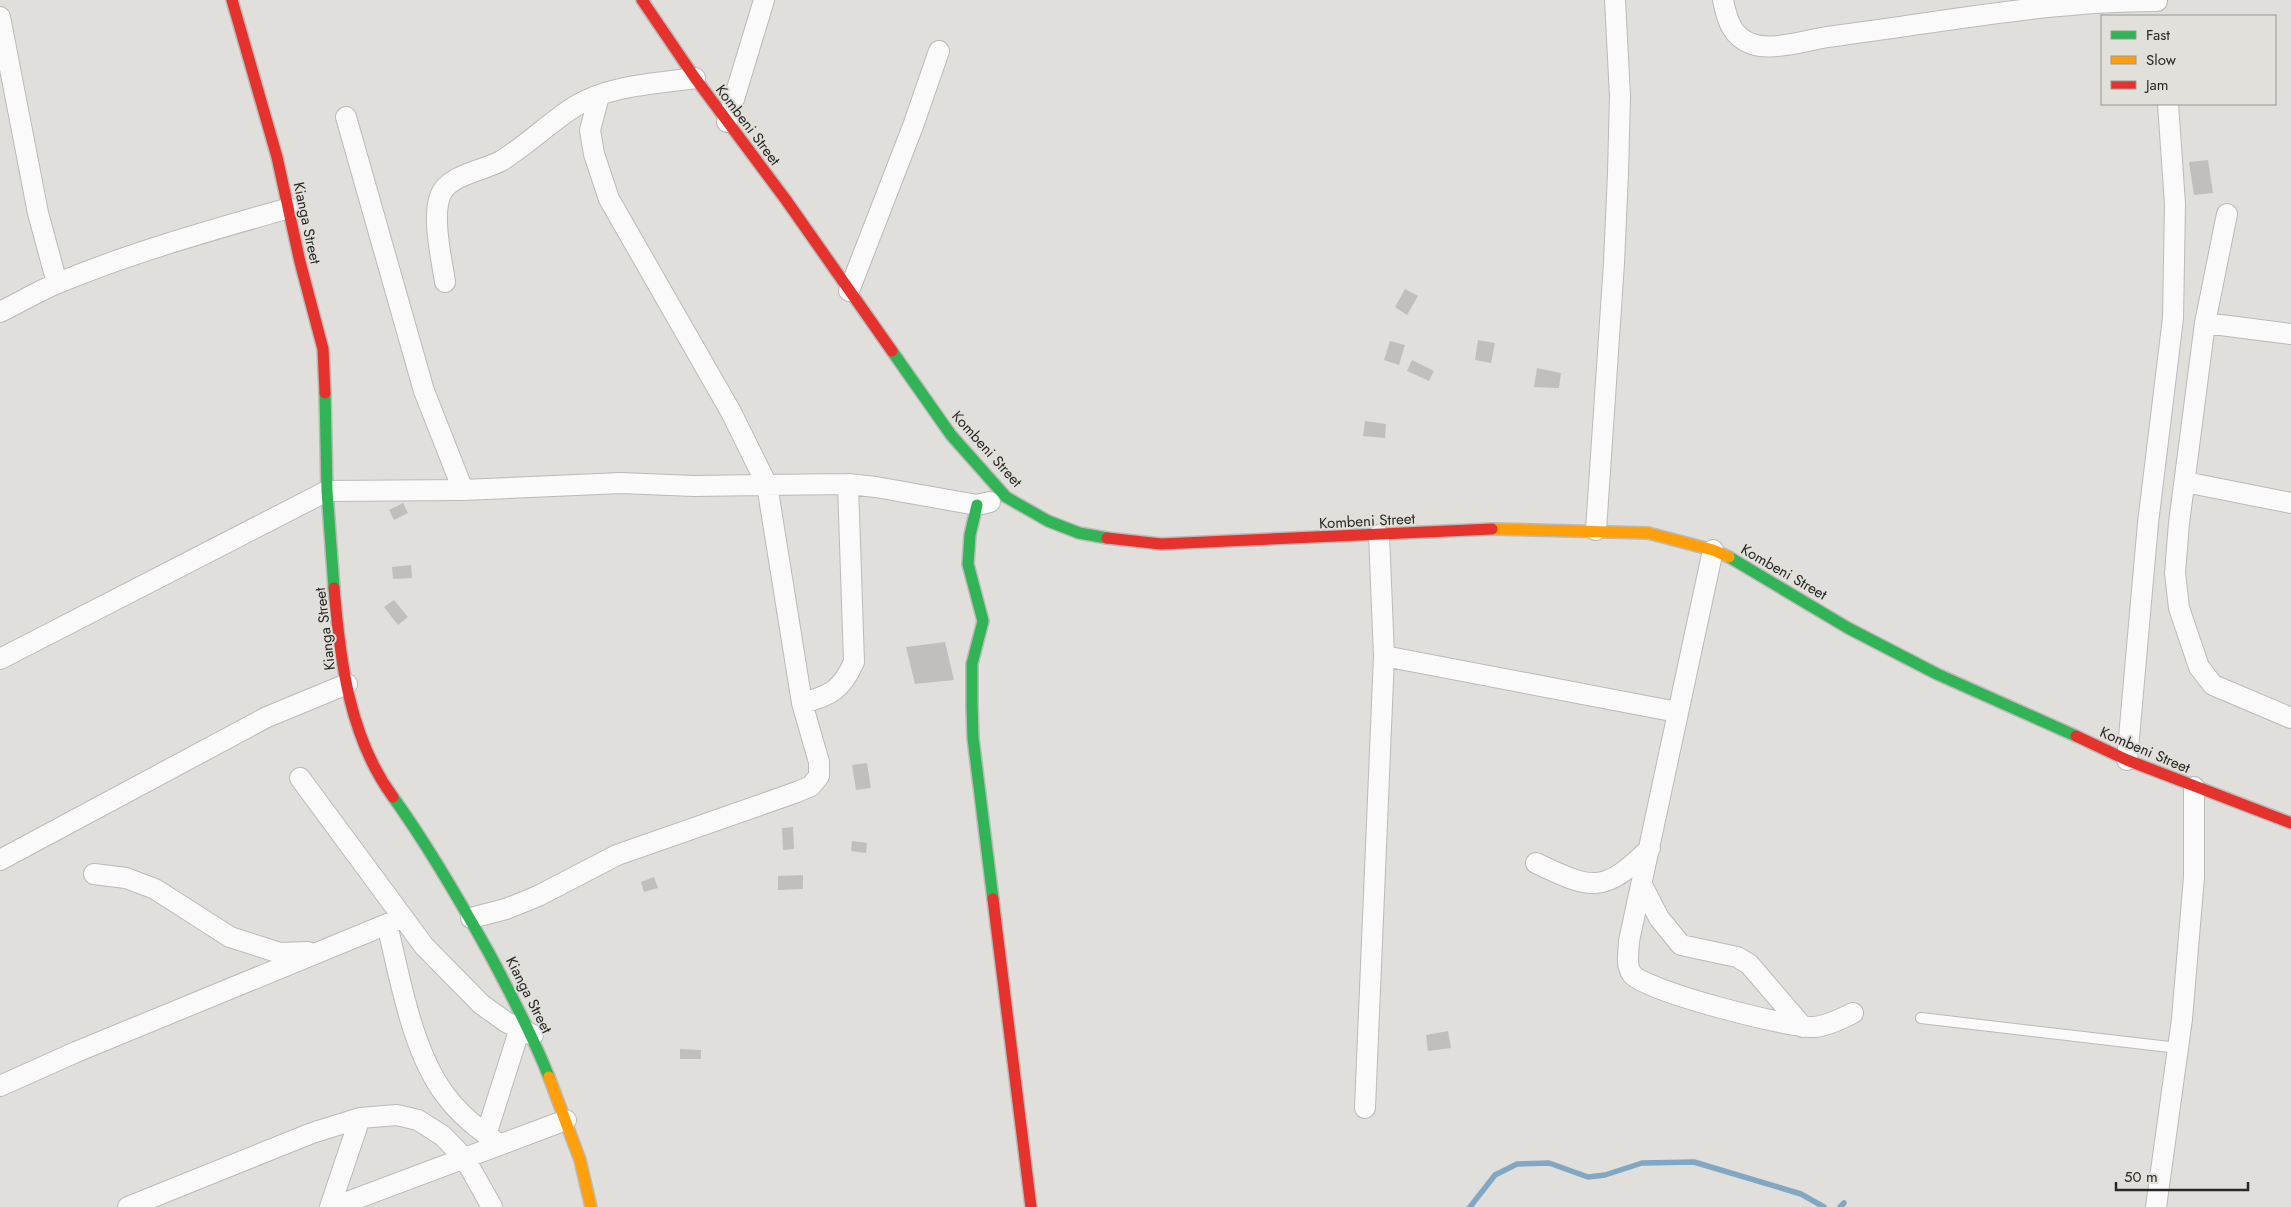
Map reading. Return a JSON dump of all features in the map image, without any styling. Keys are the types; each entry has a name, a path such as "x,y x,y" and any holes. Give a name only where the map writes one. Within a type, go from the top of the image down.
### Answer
{"street":[{"name":"Kianga Street","path":"232,0 266,116 289,208 300,262 323,349 327,426 327,491 338,639 352,713 376,774 420,834 471,918 527,1032 566,1120 580,1160 591,1207"},
{"name":"Kombeni Street","path":"642,0 695,78 786,200 951,435 1006,497 1048,521 1079,533 1117,540 1162,544 1509,528 1648,533 1713,550 1740,562 1896,654 2127,760 2291,823"},
{"path":"727,122 764,0"},
{"path":"1596,530 1614,263 1619,144 1620,96 1614,0"},
{"path":"1723,0 1726,16 1735,35 1754,45 1774,46 1825,37 2043,7 2113,1 2157,6"},
{"path":"0,17 38,213 57,283"},
{"path":"849,291 903,153 938,51"},
{"path":"445,282 438,221 438,201 444,189 457,180 501,161 571,109 599,96 635,86 695,78"},
{"path":"471,918 506,909 538,896 617,855 810,786 819,776 819,762 802,703 767,485 731,412 609,199 594,154 590,130 599,96"},
{"path":"2127,760 2148,522 2173,318 2176,204 2168,105"},
{"path":"346,116 424,391 463,490"},
{"path":"0,312 57,283 205,232 289,208"},
{"path":"2227,214 2205,323 2185,482 2175,573 2179,608 2199,667 2213,685 2291,718"},
{"path":"2205,323 2291,334"},
{"path":"2185,482 2291,503"},
{"path":"0,659 327,491 463,490 621,483 848,484 876,487 976,505 1006,497"},
{"path":"802,703 833,692 846,680 854,662 848,484"},
{"path":"976,505 967,546 972,584 982,610 983,623 981,635 974,651 971,688 973,738 1031,1207"},
{"path":"1365,1108 1384,656 1379,535"},
{"path":"1713,550 1629,940 1628,964 1632,974 1644,983 1674,994 1777,1022 1803,1027 1816,1027 1853,1013"},
{"path":"1384,656 1677,712"},
{"path":"0,860 267,717 347,684"},
{"path":"300,778 395,921 481,1004 527,1032 493,1140"},
{"path":"2156,1207 2178,1048 2194,876 2194,787"},
{"path":"1536,863 1566,878 1586,883 1604,883 1619,877 1650,848"},
{"path":"94,874 126,878 155,889 206,923 245,942 280,953 315,952"},
{"path":"1642,885 1659,918 1681,945 1737,957 1749,964 1803,1027"},
{"path":"0,1086 76,1052 212,998 315,952 395,921"},
{"path":"395,921 400,978 429,1068 446,1096 466,1119 493,1140"},
{"path":"128,1207 281,1146 360,1118 397,1115 418,1120 443,1136 465,1160 492,1207"},
{"path":"330,1207 360,1118"},
{"path":"334,1207 465,1160 493,1140 566,1120"}],"lane":[{"path":"1921,1018 2178,1048"}],"building":[{"path":"2208,160 2213,193 2194,195 2189,162"},
{"path":"1405,289 1418,296 1407,315 1395,307"},
{"path":"1478,340 1495,343 1491,363 1475,360"},
{"path":"1390,341 1405,345 1399,365 1384,360"},
{"path":"1412,360 1434,371 1429,381 1407,371"},
{"path":"1537,368 1561,373 1559,388 1534,387"},
{"path":"1365,421 1386,424 1385,438 1363,436"},
{"path":"403,503 408,513 394,520 389,510"},
{"path":"411,565 412,578 393,579 392,567"},
{"path":"394,600 408,617 398,625 384,607"},
{"path":"945,642 954,680 915,684 906,647"},
{"path":"867,763 871,788 856,790 852,765"},
{"path":"793,827 794,849 783,850 782,828"},
{"path":"852,841 867,843 866,853 851,851"},
{"path":"803,875 803,889 778,890 778,876"},
{"path":"654,877 658,888 644,892 641,882"},
{"path":"1448,1031 1451,1048 1428,1051 1426,1035"},
{"path":"680,1049 701,1050 701,1059 680,1059"}],"waterway":[{"path":"1470,1207 1495,1175 1517,1164 1549,1163 1588,1177 1605,1175 1642,1163 1694,1162 1801,1194 1824,1207"},
{"path":"1840,1207 1844,1203"}],"traffic: fast":[{"path":"892,351 951,435 1006,497 1048,521 1079,533 1107,538"},
{"path":"325,393 327,491 334,588"},
{"path":"977,505 970,535 968,564 983,621 972,664 973,738 993,899"},
{"path":"1729,557 1848,628 1937,674 2076,736"},
{"path":"393,797 419,835 489,953 513,999 549,1077"}],"traffic: slow":[{"path":"1492,529 1648,533 1713,550 1729,557"},
{"path":"549,1077 580,1160 591,1207"}],"traffic: jam":[{"path":"232,0 277,157 300,262 323,349 325,393"},
{"path":"642,0 695,78 786,200 892,351"},
{"path":"1107,538 1161,544 1492,529"},
{"path":"334,588 340,643 349,697 366,749 378,774 393,797"},
{"path":"2076,736 2127,760 2291,823"},
{"path":"993,899 1031,1207"}]}
